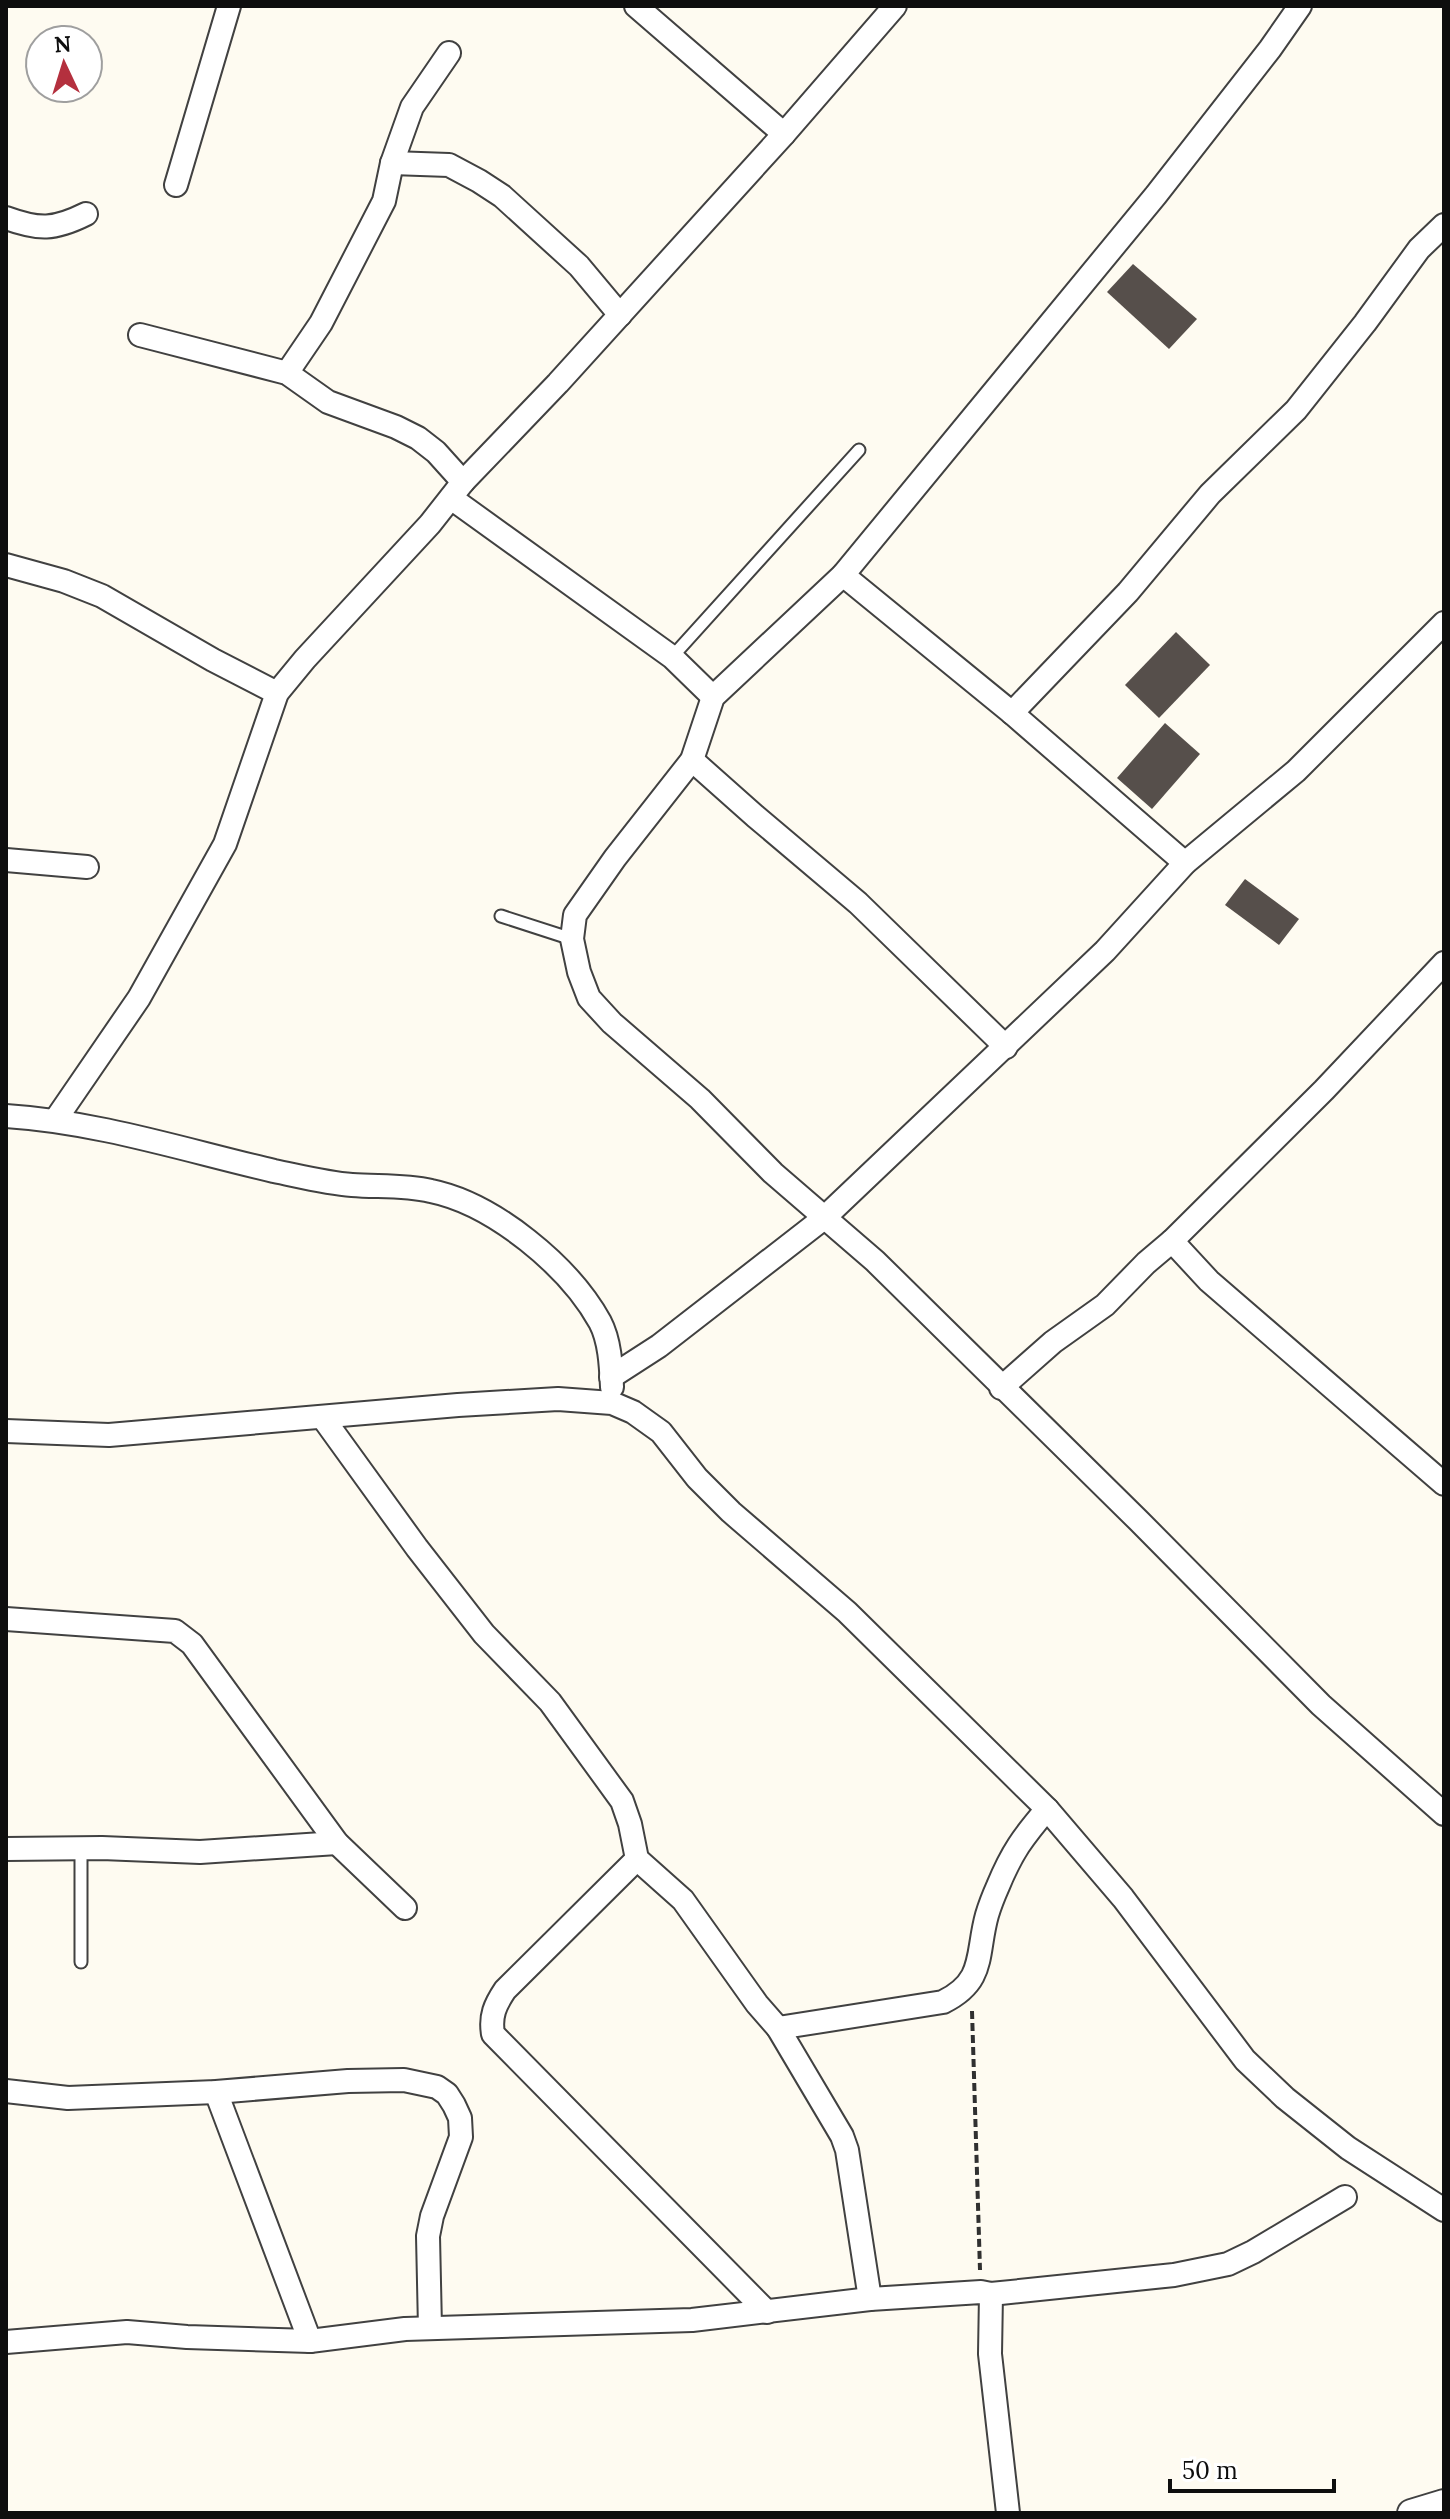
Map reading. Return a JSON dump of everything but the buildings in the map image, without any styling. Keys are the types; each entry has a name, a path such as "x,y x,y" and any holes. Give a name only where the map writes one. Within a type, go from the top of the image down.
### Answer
{"street":[{"path":"176,185 229,6"},
{"path":"636,6 784,134"},
{"path":"56,1119 139,998 225,844 277,693 457,490 784,134 895,6"},
{"path":"1300,6 1156,195 843,575 713,697 692,760 615,858 575,915 572,939 579,972 589,998 604,1015 700,1099 773,1173 875,1261 1321,1705 1444,1814"},
{"path":"287,373 321,323 384,201 392,163 412,107 449,53"},
{"path":"392,163 449,165 502,196 579,266 620,315"},
{"path":"6,218 32,227 63,225 86,214"},
{"path":"1012,713 1128,592 1210,494 1296,410 1419,249 1444,225"},
{"path":"140,335 287,373 328,402 418,438 436,452 457,490 672,657 713,697"},
{"path":"6,565 64,581 102,596 277,693"},
{"path":"843,575 1012,713 1185,863"},
{"path":"611,1377 659,1346 824,1218 1105,951 1185,863 1296,771 1444,623"},
{"path":"692,760 858,903 1006,1047"},
{"path":"6,860 87,867"},
{"path":"1001,1388 1053,1342 1105,1305 1172,1241 1324,1090 1444,963"},
{"path":"6,1116 56,1119 308,1178 348,1185 430,1190 466,1203 537,1248 577,1287 601,1324 609,1354 612,1403"},
{"path":"1172,1241 1209,1281 1444,1484"},
{"path":"6,1431 109,1435 558,1399 612,1403 647,1420 731,1512 847,1612 1047,1809 1123,1898 1245,2060 1285,2098 1348,2148 1444,2210"},
{"path":"323,1418 455,1598 484,1634 550,1702 622,1801 637,1859 683,1900 757,2004 778,2028 842,2136 847,2150 870,2299"},
{"path":"6,1619 175,1631 192,1644 337,1843 405,1908"},
{"path":"778,2028 943,2002 956,1996 971,1983 979,1962 987,1915 1018,1843 1047,1809"},
{"path":"6,1849 200,1852 337,1843"},
{"path":"637,1859 505,1990 495,2005 491,2021 493,2034 767,2312"},
{"path":"6,2091 68,2098 216,2092 348,2081 404,2080 437,2087 447,2094 460,2118 461,2137 432,2216 428,2236 430,2328"},
{"path":"216,2092 310,2341"},
{"path":"6,2342 127,2332 310,2341 405,2329 692,2320 870,2299 986,2293 1174,2275 1215,2268 1253,2252 1345,2197"},
{"path":"986,2293 1008,2513"},
{"path":"1411,2513 1444,2503"}],"lane":[{"path":"672,657 859,450"},
{"path":"501,916 572,939"},
{"path":"81,1848 81,1962"}],"path":[{"path":"971,1983 986,2293"}]}
